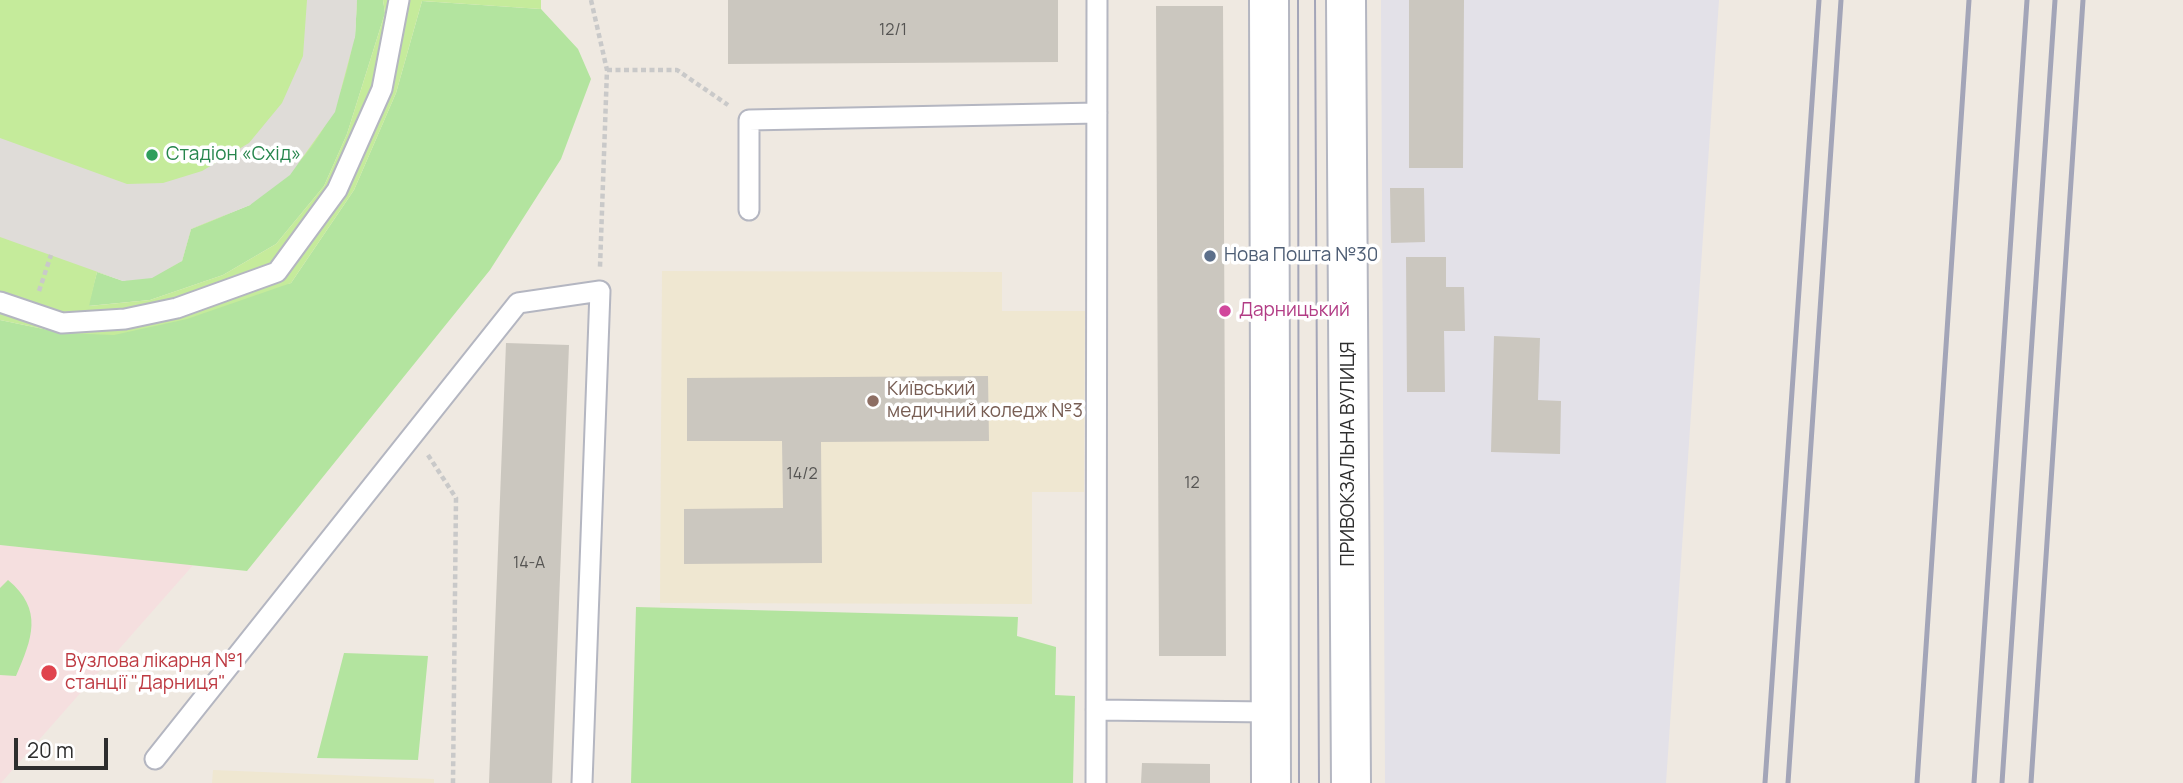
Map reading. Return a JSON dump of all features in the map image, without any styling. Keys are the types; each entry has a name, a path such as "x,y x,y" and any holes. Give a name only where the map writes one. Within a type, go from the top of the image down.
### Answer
{"main road":[{"path":"1269,0 1271,783"},
{"name":"ПРИВОКЗАЛЬНА ВУЛИЦЯ","path":"1346,0 1351,783"}],"lane":[{"path":"0,302 62,323 125,319 177,308 277,272 337,190 382,89 399,0"},
{"path":"1096,783 1097,0"},
{"path":"749,210 749,120 1097,113"},
{"path":"155,759 518,303 600,291 582,783"},
{"path":"1096,710 1270,712"}],"path":[{"path":"591,0 607,70 600,291"},
{"path":"607,70 677,70 749,120"},
{"path":"36,302 51,256"},
{"path":"415,433 456,498 453,783"}],"shaded area":[{"path":"307,0 357,0 355,37 335,112 290,175 250,205 191,229 182,261 152,278 123,281 0,237 0,138 127,184 163,183 202,171 249,143 282,103 303,56"},
{"path":"1381,0 1719,0 1666,783 1385,783"},
{"name":"Київський медичний коледж №3","path":"662,271 1002,272 1002,311 1085,311 1084,492 1032,492 1032,604 660,603"},
{"name":"Вузлова лікарня №1 станції \"Дарниця\"","path":"0,545 195,563 1,783 0,783"},
{"path":"213,770 434,779 434,783 212,783"}],"green space":[{"name":"Стадіон «Схід»","path":"0,0 357,0 353,41 345,79 332,113 314,144 291,171 263,194 230,213 191,229 182,261 141,278 122,278 97,272 89,306 150,300 223,275 276,244 324,186 347,134 385,13 383,0 541,0 541,9 422,1 396,93 354,190 291,283 187,319 114,335 63,333 0,320"},
{"path":"357,0 383,0 385,13 347,134 324,186 276,244 223,275 150,300 88,306 97,272 123,281 182,261 191,229 250,205 355,37"},
{"path":"422,1 541,9 578,49 591,79 561,159 490,270 247,571 0,545 0,320 63,333 291,283 354,190 396,93"},
{"path":"8,580 27,602 32,625 27,650 16,676 0,675 0,588"},
{"path":"636,607 1018,617 1017,636 1056,647 1055,695 1075,696 1073,783 631,783"},
{"path":"344,653 428,656 418,760 317,758"}],"building":[{"path":"728,0 1058,0 1058,62 728,64"},
{"path":"1409,0 1464,0 1463,168 1409,168"},
{"path":"1156,6 1223,6 1226,656 1159,656"},
{"path":"1390,188 1424,188 1425,242 1391,243"},
{"path":"1406,257 1446,257 1446,287 1464,287 1465,331 1444,331 1445,392 1407,392"},
{"path":"1494,336 1540,338 1538,400 1561,401 1560,454 1491,452"},
{"path":"506,343 569,345 552,783 489,783"},
{"path":"988,376 989,441 821,442 822,563 684,564 684,509 783,508 782,441 687,441 687,378"},
{"path":"1142,763 1210,764 1210,783 1141,783"}],"tram line":[{"path":"1298,0 1299,783"},
{"path":"1315,0 1319,783"}],"railway":[{"path":"1765,783 1819,0"},
{"path":"1788,783 1841,0"},
{"path":"1917,783 1969,0"},
{"path":"1974,783 2027,0"},
{"path":"2002,783 2055,0"},
{"path":"2031,783 2083,0"}],"place":[{"name":"Стадіон «Схід»","path":"152,155"},
{"name":"Нова Пошта №30","path":"1210,256"},
{"name":"Дарницький","path":"1225,311"},
{"name":"Київський медичний коледж №3","path":"873,401"},
{"name":"Вузлова лікарня №1 станції \"Дарниця\"","path":"49,673"}]}
